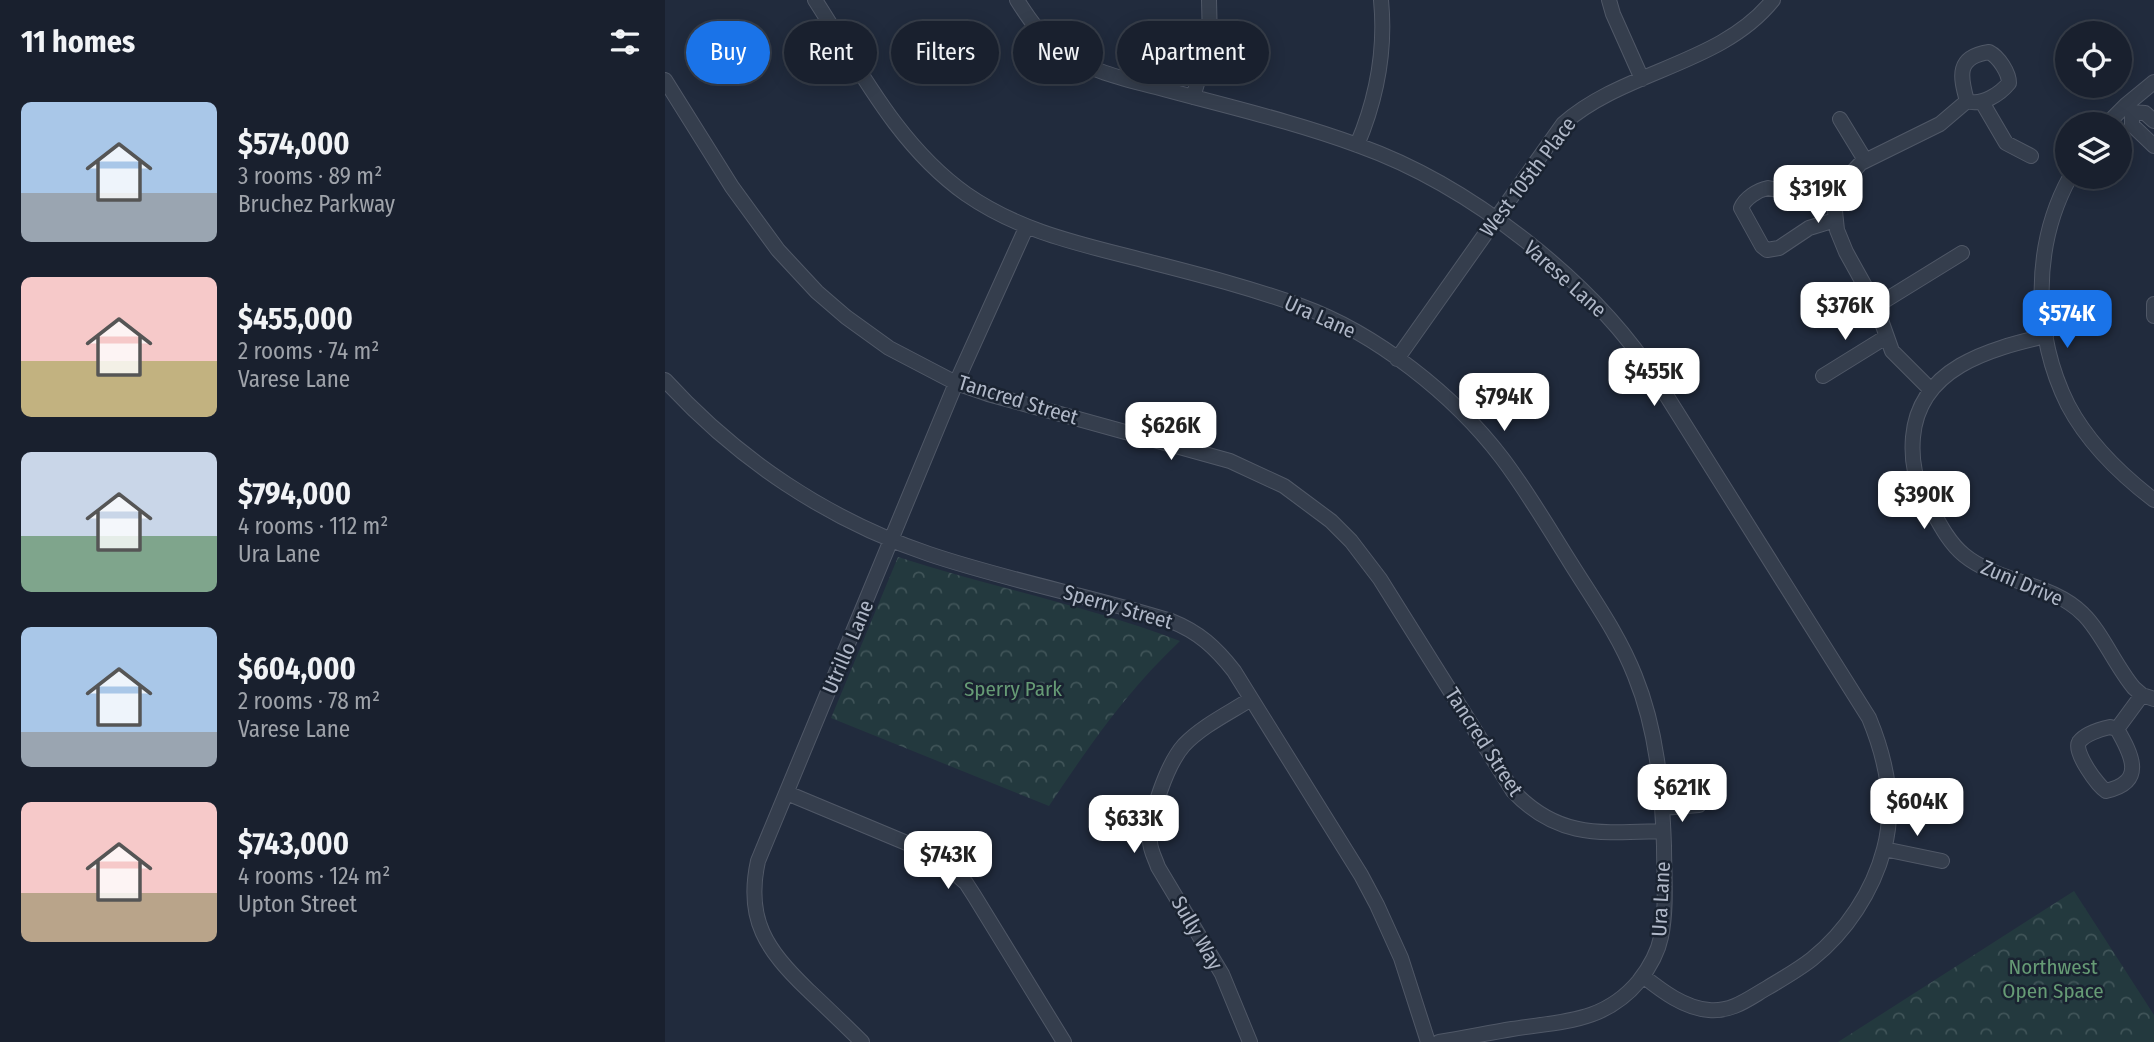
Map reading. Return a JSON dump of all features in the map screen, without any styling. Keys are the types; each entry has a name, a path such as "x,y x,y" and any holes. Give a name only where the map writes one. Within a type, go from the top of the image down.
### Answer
{"street":[{"name":"Ura Lane","path":"815,0 887,111 923,156 961,191 1025,228 1232,283 1331,318 1397,359 1451,401 1501,457 1616,636 1635,676 1647,713 1657,759 1662,808 1665,909 1659,946 1643,976 1620,1000 1608,1008 1582,1018 1439,1042"},
{"name":"Varese Lane","path":"1017,0 1041,33 1075,60 1106,73 1357,145 1408,167 1454,192 1495,219 1571,279 1649,367 1869,719 1888,783 1889,817 1884,849 1863,899 1833,939 1803,966 1744,1002 1724,1010 1699,1008 1681,1002 1643,976"},
{"path":"1193,97 1210,41 1209,0"},
{"path":"1357,145 1380,75 1383,33 1381,0"},
{"path":"1609,0 1642,79"},
{"name":"West 105th Place","path":"1397,359 1563,124 1579,110 1741,30 1773,0"},
{"name":"Tancred Street","path":"665,80 752,218 817,292 869,335 956,383 1230,461 1285,486 1331,521 1369,564 1513,791 1527,806 1556,824 1579,829 1615,832 1663,831"},
{"path":"2125,112 2154,82"},
{"path":"2031,156 2006,143 1975,102 1940,124 1865,160 1852,170 1837,202 1835,220 1846,252 1877,306 1892,351 1899,361 1930,388 1980,356 2046,336"},
{"path":"2129,109 2145,113 2154,121"},
{"path":"2129,109 2132,125 2154,146"},
{"path":"1840,120 1865,160"},
{"path":"1835,220 1809,228 1779,248 1767,250 1762,246 1741,208 1745,201 1765,189 1837,202"},
{"path":"2065,189 2054,213 2044,258 2042,301 2046,336 2059,384 2078,421 2103,455 2154,500"},
{"name":"Utrillo Lane","path":"862,1042 787,970 773,953 758,923 753,893 758,862 956,383 1025,228"},
{"path":"1877,306 1962,253"},
{"path":"2154,304 2154,316"},
{"path":"1823,376 1886,337"},
{"name":"Sperry Street","path":"665,380 715,431 764,470 832,513 892,540 969,566 1146,613 1187,627 1221,654 1361,875 1377,905 1401,958 1427,1042"},
{"name":"Zuni Drive","path":"1930,388 1920,405 1914,425 1912,450 1917,485 1951,542 1978,565 2068,602 2084,615 2124,676 2148,697 2117,729"},
{"name":"Sully Way","path":"1250,1042 1222,974 1158,867 1150,848 1150,837 1158,801 1170,769 1184,746 1251,699"},
{"path":"2100,729 2117,729 2131,758 2133,771 2132,776 2124,783 2106,791 2100,788 2082,760 2078,746 2079,742 2100,729"},
{"path":"787,793 919,847 948,866 975,897 1064,1042"},
{"path":"1662,808 1699,805"},
{"path":"1884,849 1942,861"}],"green space":[{"name":"Sperry Park","path":"898,557 1110,617 1180,641 1126,699 1049,806 831,718"},
{"name":"Northwest Open Space","path":"2074,891 2154,1015 2154,1042 1838,1042"}]}
